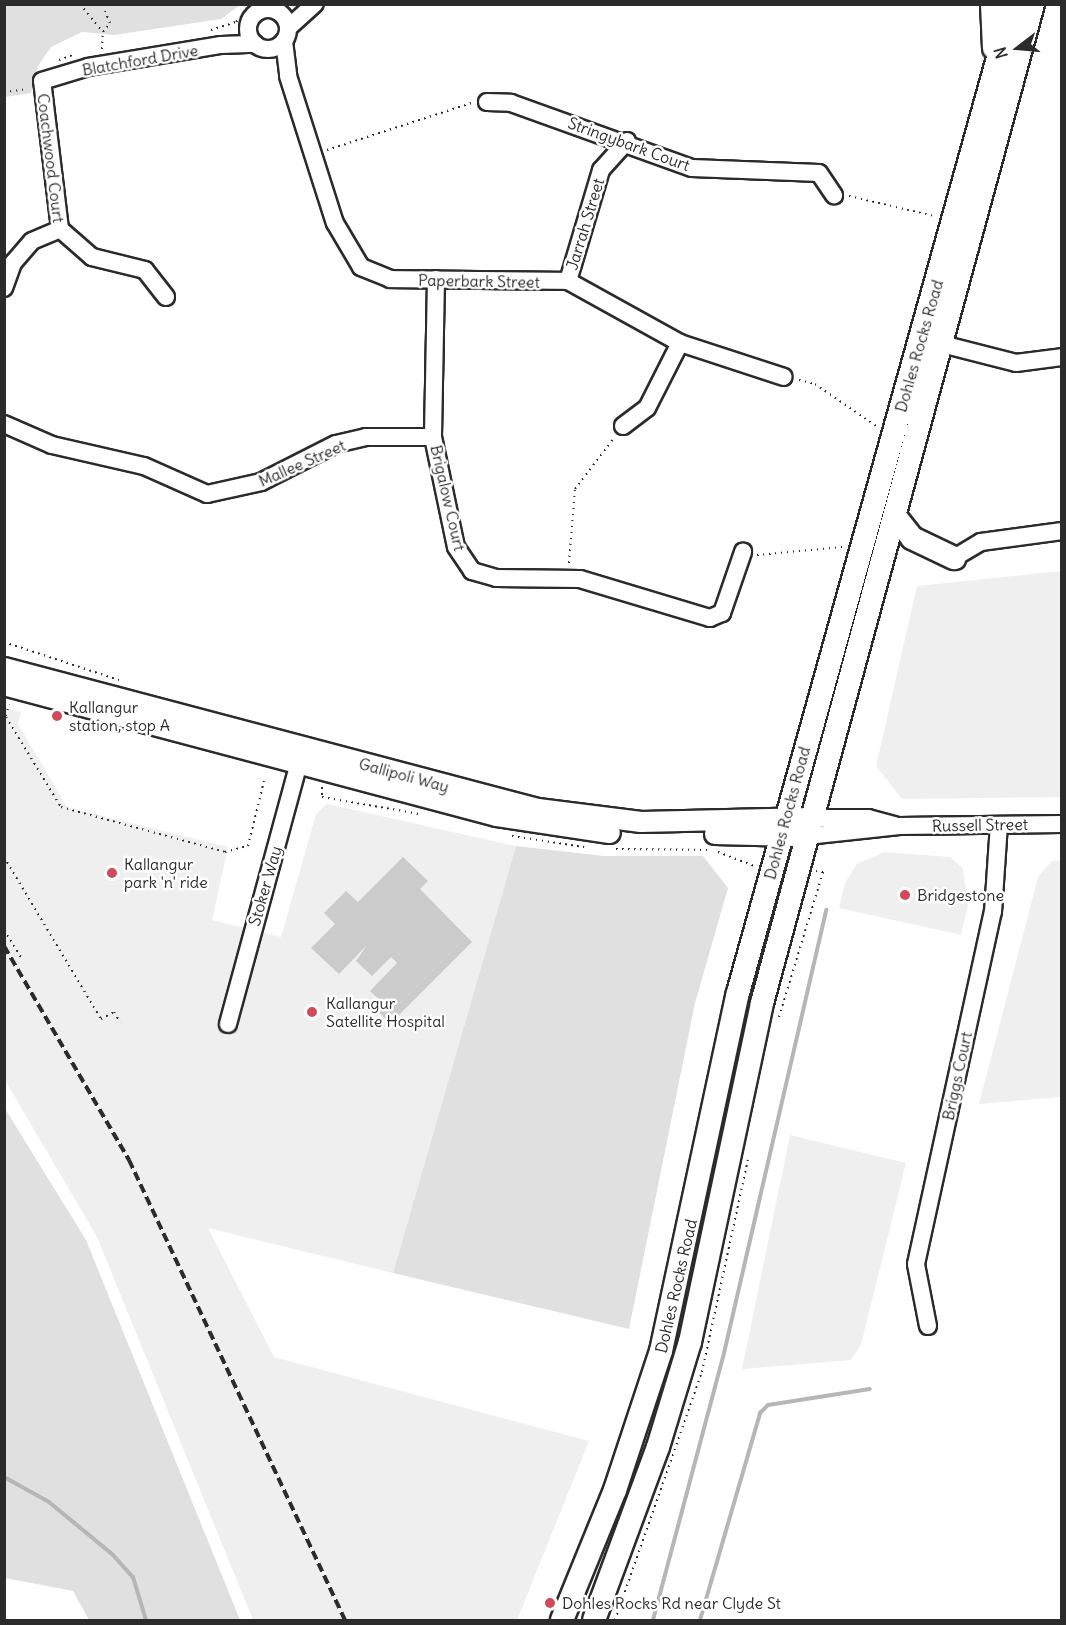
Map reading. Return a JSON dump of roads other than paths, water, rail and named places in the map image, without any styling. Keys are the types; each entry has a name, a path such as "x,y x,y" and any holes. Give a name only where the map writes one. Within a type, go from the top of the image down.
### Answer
{"main road":[{"path":"992,4 994,73"},
{"name":"Dohles Rocks Road","path":"594,1620 690,1342 750,1051 895,516 931,341 994,73 1013,4"},
{"name":"Dohles Rocks Road","path":"562,1620 625,1463 661,1351 731,1020 783,828 1033,4"},
{"path":"895,516 912,538 954,558"}],"street":[{"path":"286,34 278,12 313,6"},
{"path":"249,26 260,46 286,34 313,6"},
{"name":"Blatchford Drive","path":"221,45 249,26 261,11 278,12"},
{"name":"Paperbark Street","path":"286,34 288,75 313,155 343,243 361,267 390,279 568,281 680,343 784,377"},
{"name":"Blatchford Drive","path":"59,77 221,45 260,46"},
{"name":"Paperbark Street","path":"260,46 288,75"},
{"name":"Coachwood Court","path":"59,77 42,81 60,229 92,256 145,270 166,297"},
{"name":"Stringybark Court","path":"487,102 511,103 627,141 692,168 819,173 834,195"},
{"name":"Jarrah Street","path":"568,281 602,170 627,141"},
{"path":"4,288 13,263 32,241 60,229"},
{"name":"Brigalow Court","path":"436,279 433,437 456,547 472,571 496,578 568,579 710,618 722,613 742,552"},
{"path":"931,341 1016,363 1062,357"},
{"path":"623,426 648,408 680,343"},
{"name":"Mallee Street","path":"4,424 52,445 144,465 207,494 261,482 336,444 366,437 433,437"},
{"path":"954,558 981,542 1062,531"},
{"name":"Gallipoli Way","path":"4,668 301,756"},
{"name":"Gallipoli Way","path":"7,694 590,818 783,828 809,827"},
{"name":"Stoker Way","path":"228,1024 301,756"},
{"name":"Russell Street","path":"809,827 1062,824"},
{"name":"Briggs Court","path":"928,1326 916,1264 993,912 999,825"}],"waterway":[{"path":"653,1620 724,1353 826,910"},
{"path":"700,1620 760,1413 768,1405 870,1389"},
{"path":"4,1477 49,1502 113,1555 133,1577 146,1620"}],"railway":[{"path":"4,946 129,1160 345,1620"}],"place":[{"name":"Kallangur station, stop A","path":"57,716"},
{"name":"Kallangur park 'n' ride","path":"112,873"},
{"name":"Bridgestone","path":"905,895"},
{"name":"Kallangur Satellite Hospital","path":"312,1012"},
{"name":"Dohles Rocks Rd near Clyde St","path":"550,1603"}]}
